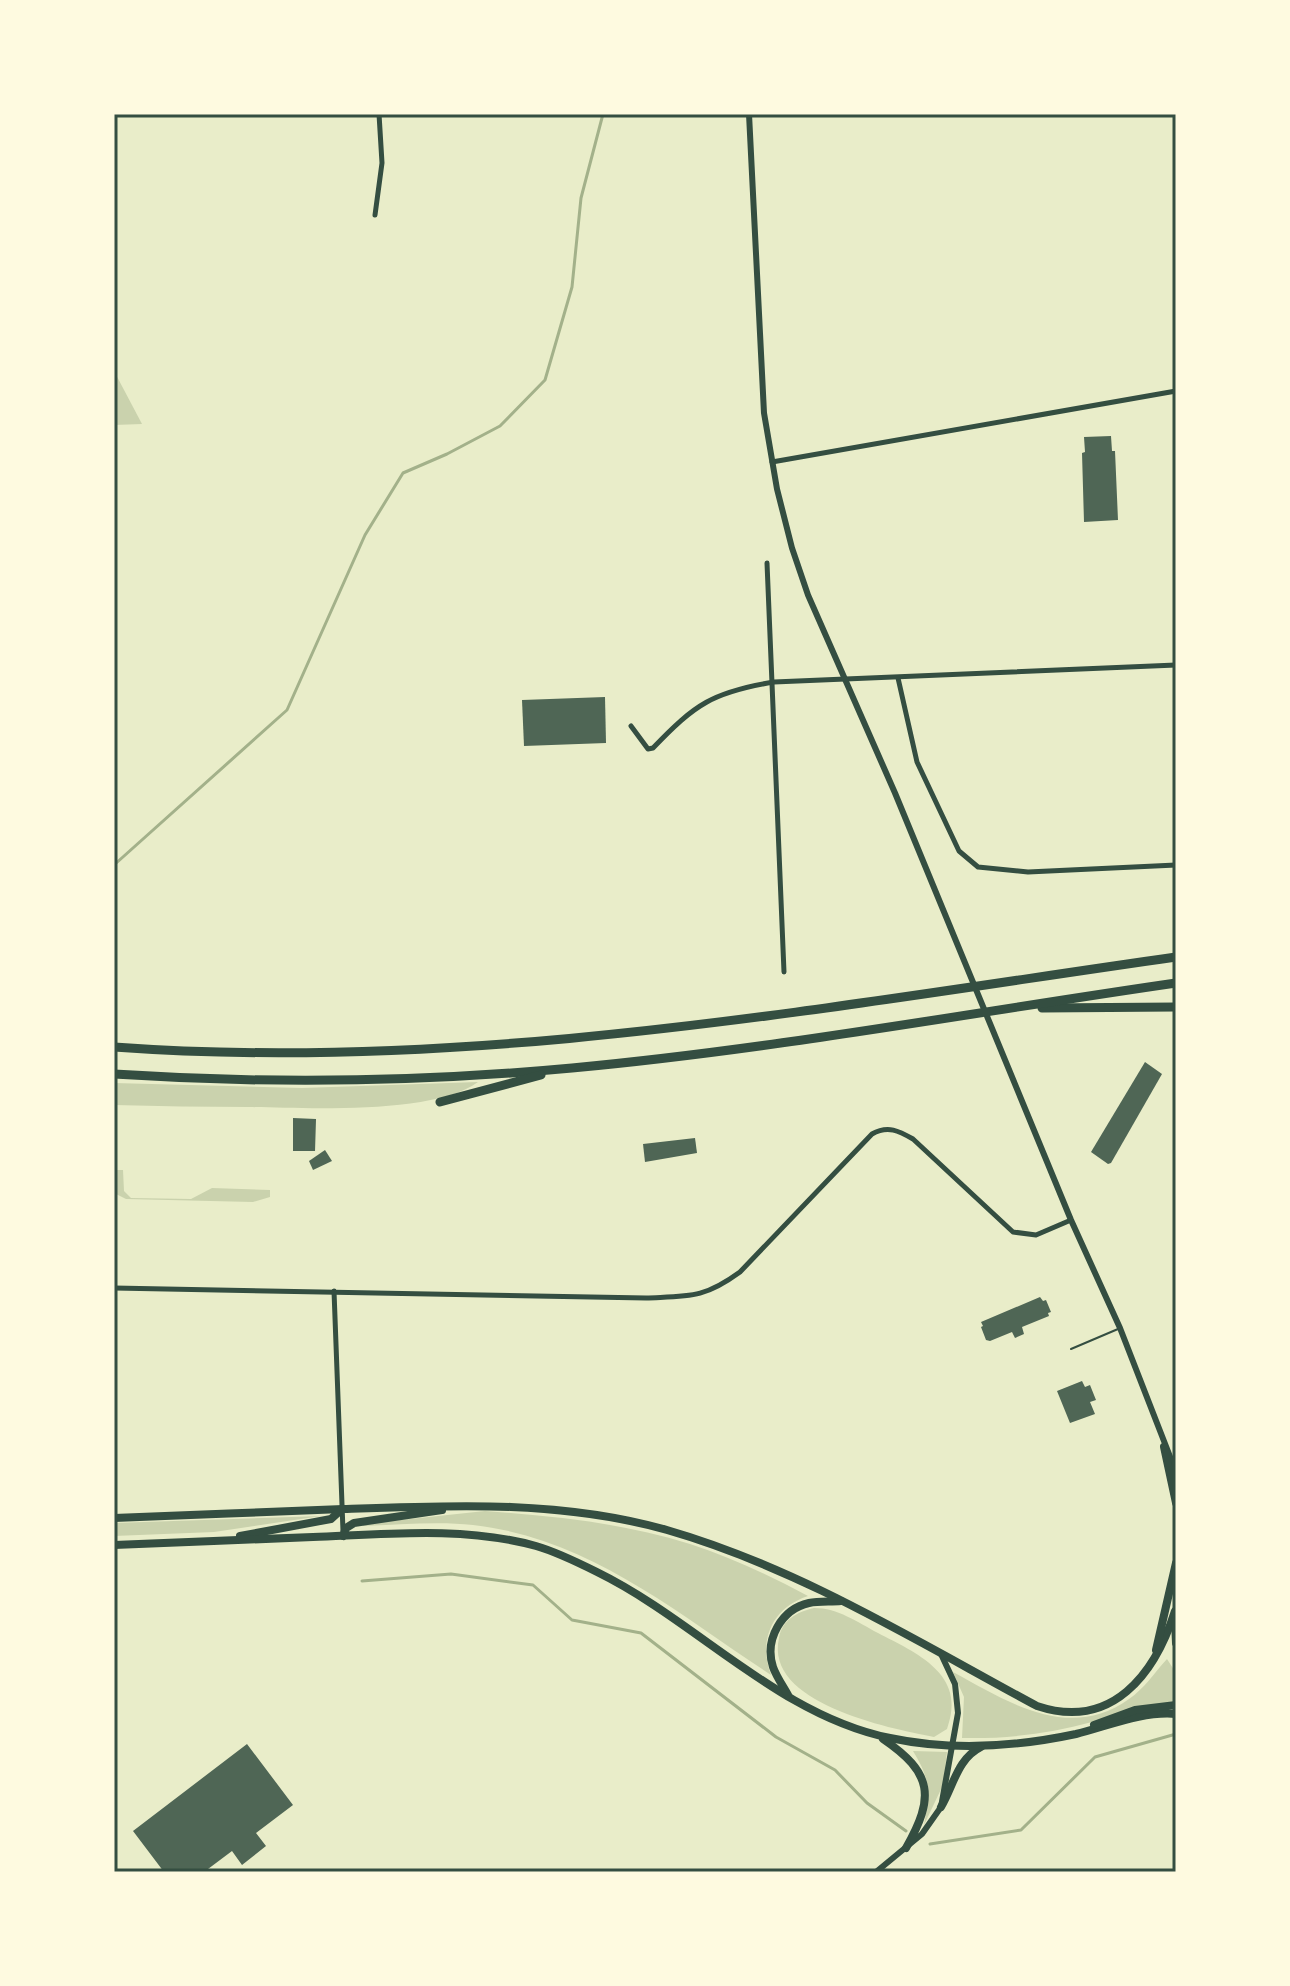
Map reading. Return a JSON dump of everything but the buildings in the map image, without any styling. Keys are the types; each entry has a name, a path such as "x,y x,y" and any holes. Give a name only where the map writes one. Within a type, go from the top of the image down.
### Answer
{"highway":[{"path":"114,1047 261,1053 369,1052 526,1044 793,1012 1176,957"},
{"path":"114,1074 347,1079 576,1068 698,1054 1176,983"},
{"path":"1011,1008 1176,1007"},
{"path":"440,1102 501,1084 576,1068"}],"main road":[{"path":"1164,1447 1176,1503"},
{"path":"343,1536 346,1528 354,1523 474,1505"},
{"path":"114,1518 474,1505 579,1512 664,1529 772,1567 842,1601 1037,1706 1060,1712 1078,1712 1111,1704 1132,1688 1153,1662 1167,1637 1176,1610"},
{"path":"211,1541 331,1519 342,1509"},
{"path":"114,1545 436,1533 498,1538 554,1552 600,1573 825,1716 876,1734 911,1741 983,1746 1023,1743 1150,1715 1176,1714"},
{"path":"1153,1662 1176,1563"},
{"path":"788,1695 772,1665 775,1629 786,1614 796,1607 811,1602 842,1601"},
{"path":"1176,1610 1176,1643"},
{"path":"1060,1737 1135,1710 1176,1705"},
{"path":"876,1734 920,1773 925,1793 921,1821 906,1848"},
{"path":"941,1807 962,1762 983,1746"}],"street":[{"path":"375,215 382,163 379,114"},
{"path":"749,114 761,385 771,462 792,548 808,595 895,793 1071,1220 1120,1328 1164,1447 1176,1470"},
{"path":"771,462 1176,391"},
{"path":"767,563 784,972"},
{"path":"631,726 645,746 653,748 683,716 719,694 774,682 1176,665"},
{"path":"898,678 917,762 959,851 978,867 1028,872 1176,865"},
{"path":"114,1288 646,1298 698,1296 717,1288 740,1272 872,1134 884,1129 893,1129 913,1139 1013,1232 1036,1235 1071,1220"},
{"path":"334,1291 343,1536"},
{"path":"876,1872 922,1834 941,1807 958,1701 955,1684 941,1654"}],"lane":[{"path":"1071,1349 1120,1328"}],"green space":[{"path":"114,371 142,424 114,425"},
{"path":"478,1082 458,1093 401,1105 302,1108 114,1105 114,1083 302,1088"},
{"path":"114,1170 123,1170 124,1191 131,1198 191,1199 212,1188 270,1190 270,1197 253,1202 126,1199 114,1193"},
{"path":"485,1511 589,1522 665,1537 735,1561 808,1596 785,1608 771,1627 766,1650 771,1675 630,1582 555,1545 473,1525 363,1526"},
{"path":"321,1516 214,1532 114,1536 114,1523"},
{"path":"814,1608 847,1616 908,1649 935,1668 950,1694 952,1710 947,1729 934,1737 861,1719 809,1696 790,1680 779,1661 779,1638 783,1626 791,1618"},
{"path":"1167,1659 1176,1673 1176,1703 1143,1707 1044,1733 962,1738 964,1697 953,1672 995,1695 1039,1713 1084,1717 1106,1711 1129,1699"},
{"path":"913,1751 947,1752 943,1785 924,1825 928,1787"}],"waterway":[{"path":"114,865 287,710 365,535 403,473 500,426 545,380 572,287 581,198 603,114"},
{"path":"362,1581 451,1574 533,1585 572,1620 641,1633 776,1737 835,1770 867,1803 906,1831"},
{"path":"930,1844 1021,1830 1095,1757 1176,1734"}]}
